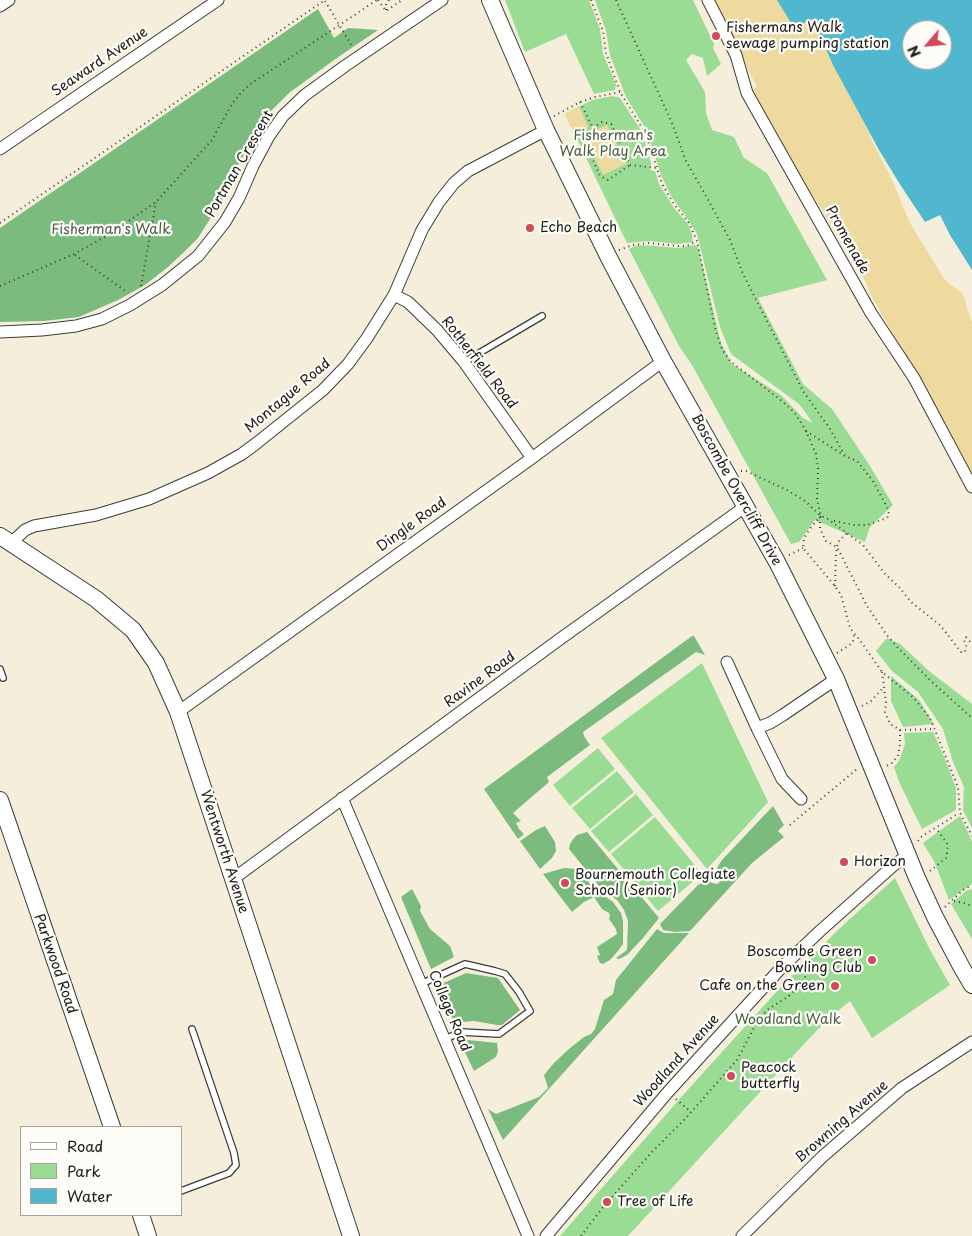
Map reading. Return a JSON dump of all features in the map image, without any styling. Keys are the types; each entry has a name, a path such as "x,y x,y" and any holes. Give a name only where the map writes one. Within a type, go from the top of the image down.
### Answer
{"street":[{"path":"0,6 9,0"},
{"name":"Seaward Avenue","path":"0,149 218,0"},
{"name":"Portman Crescent","path":"0,332 76,326 102,318 162,286 198,256 225,222 239,198 253,166 283,116 305,95 442,0"},
{"name":"Boscombe Overcliff Drive","path":"490,0 546,130 608,256 663,362 777,562 836,679 908,856 935,917 972,985"},
{"name":"Promenade","path":"708,0 736,54 747,93 871,313 914,378 972,488"},
{"name":"Montague Road","path":"5,540 30,528 96,515 149,499 208,473 242,454 323,390 348,364 394,295 422,230 439,202 454,183 468,171 546,130"},
{"name":"Rotherfield Road","path":"394,295 408,302 437,330 464,362 532,458"},
{"name":"Dingle Road","path":"178,712 663,362"},
{"name":"Ravine Road","path":"232,879 560,639 746,506"},
{"name":"Wentworth Avenue","path":"5,540 96,599 133,630 156,663 178,712 352,1236"},
{"path":"727,662 782,779 802,799"},
{"path":"757,728 783,715 836,679"},
{"name":"College Road","path":"342,798 528,1236"},
{"name":"Parkwood Road","path":"0,800 112,1126"},
{"name":"Woodland Avenue","path":"546,1236 668,1092 782,968 886,871 908,856"},
{"name":"Browning Avenue","path":"742,1236 822,1157 902,1088 972,1042"},
{"path":"141,1216 148,1236"}],"lane":[{"path":"464,362 542,316"},
{"path":"0,669 3,678"},
{"path":"422,984 465,964 495,971 505,974 519,992 530,1011 498,1034 460,1032 445,1039"},
{"path":"182,1191 228,1173 236,1165 234,1153 192,1029"}],"path":[{"path":"0,223 325,0 358,57"},
{"path":"0,286 74,254 110,234 156,202 212,140 232,104 249,85 378,0 386,11"},
{"path":"386,11 388,0"},
{"path":"386,11 402,0"},
{"path":"591,0 603,31 606,53 620,92 646,134 662,184 688,223 697,241 716,332 722,349 730,361 782,400 794,412 805,429 816,454 820,529 826,541 837,547 867,606 899,650 972,718"},
{"path":"616,0 672,123 686,161 730,240 743,274 803,391 830,428 845,456"},
{"path":"546,130 554,116 580,102 620,92"},
{"path":"580,102 593,128"},
{"path":"630,164 611,124 602,122 582,135 600,176 608,180 630,164 656,168"},
{"path":"74,254 138,300 156,202"},
{"path":"608,256 633,245 649,242 687,246 697,241"},
{"path":"726,472 746,471 787,490 805,501 820,517 854,525 866,525 887,518 889,515 888,509 873,480 857,461 845,456 805,429"},
{"path":"820,517 804,538 803,548 841,595 850,628 882,672 913,698 930,718 958,787 960,813 972,836"},
{"path":"828,519 863,544 885,574 899,587 910,602 940,625 961,652 965,652 964,640 966,637 972,644"},
{"path":"835,586 838,542 847,533"},
{"path":"840,651 851,644 854,634"},
{"path":"882,672 886,702 884,712 890,724 900,730 935,729"},
{"path":"862,706 871,701 884,688"},
{"path":"886,766 891,764 898,756 900,730"},
{"path":"790,825 868,759"},
{"path":"908,856 921,837 960,813"},
{"path":"931,870 946,858 948,853 948,845 936,828"},
{"path":"935,917 963,890 972,885"},
{"path":"954,901 972,906"},
{"path":"581,1236 604,1206 737,1060 757,1022 767,1010 790,996 802,984 807,973 807,967 797,953"},
{"path":"782,968 790,990 790,996"},
{"path":"668,1092 691,1112"}],"green space":[{"path":"505,0 589,0 600,29 603,54 616,84 615,90 594,94 566,34 525,52"},
{"path":"595,0 693,0 714,44 713,48 721,64 707,76 703,58 692,54 686,60 705,92 706,113 712,130 734,137 744,158 767,173 827,280 758,298 803,384 832,409 870,466 893,505 870,527 865,542 815,520 799,542 791,544 692,365 679,346 629,249 638,245 678,248 694,245 698,247 721,343 732,364 781,395 803,418 813,423 799,404 731,354 720,327 697,234 671,196 661,175 646,129 626,97 610,55 606,31"},
{"name":"Fisherman's Walk","path":"318,9 334,38 348,28 378,30 289,93 269,113 236,169 222,200 198,238 184,252 145,285 118,300 79,317 44,321 0,322 0,228"},
{"name":"Fisherman's Walk Play Area","path":"613,96 620,98 642,132 651,163 650,170 655,171 659,184 674,208 688,224 693,242 678,244 650,241 627,243 565,114 592,100"},
{"path":"694,636 705,655 696,652 583,732 590,745 547,777 549,782 513,813 521,821 516,823 524,834 518,839 484,789"},
{"path":"887,638 900,644 929,671 972,704 972,828 963,810 964,787 953,762 943,729 918,692 892,671 876,651"},
{"path":"702,663 768,802 707,869 601,738"},
{"path":"891,676 919,700 934,724 903,727 891,701"},
{"path":"933,732 956,788 956,810 922,829 900,784 894,767 899,761 905,744 904,733"},
{"path":"598,748 615,769 570,806 553,785"},
{"path":"617,771 634,792 590,829 572,808"},
{"path":"636,794 653,815 609,852 591,831"},
{"path":"773,806 784,825 778,831 784,837 752,863 690,931 675,932 663,930 660,924 698,885 706,881 719,883 717,868 722,860"},
{"path":"960,816 972,841 972,884 949,900 934,861 923,843"},
{"path":"655,817 702,874 658,911 611,854"},
{"path":"545,826 555,842 556,851 552,858 540,869 520,841"},
{"path":"587,832 659,918 627,955 619,959 616,958 627,950 628,921 624,910 618,901 599,886 569,849 570,844 577,835"},
{"path":"564,868 579,869 593,888 613,902 621,913 623,944 610,960 603,964 600,963 597,956 600,955 597,947 617,934 616,929 609,919 609,913 602,909 594,897 584,902 572,912 543,874"},
{"name":"Woodland Walk","path":"895,878 929,948 950,985 872,1038 850,1001 828,1019 805,1043 628,1236 560,1236 779,989 839,929"},
{"path":"412,889 421,906 420,911 430,929 450,946 454,957 431,969 401,897"},
{"path":"972,889 972,939 951,904 966,891"},
{"path":"657,929 664,933 689,933 503,1140 488,1109 496,1114 539,1097 548,1088 544,1075 570,1048 591,1034 595,1029 604,1000 613,994 616,980"},
{"path":"466,973 498,978 520,1010 502,1025 474,1021 462,1022 456,1026 437,986"},
{"path":"468,1040 497,1043 498,1051 496,1057 474,1071 460,1042"}],"sand":[{"path":"713,0 812,0 864,113 872,141 892,180 910,223 943,277 964,296 972,322 972,475 922,380 902,350 872,297 855,259 772,135 751,90 757,87"},
{"path":"579,106 588,126 582,133 574,134 565,114"},
{"path":"607,125 626,164 603,175 584,136"}],"water":[{"path":"777,0 972,0 972,270 940,215 925,222 901,186 879,150 833,65 813,19 794,28"}],"place":[{"name":"Fishermans Walk sewage pumping station","path":"716,36"},
{"name":"Echo Beach","path":"530,228"},
{"name":"Horizon","path":"844,862"},
{"name":"Bournemouth Collegiate School (Senior)","path":"565,883"},
{"name":"Boscombe Green Bowling Club","path":"872,960"},
{"name":"Cafe on the Green","path":"835,986"},
{"name":"Peacock butterfly","path":"731,1076"},
{"name":"Tree of Life","path":"607,1202"}]}
